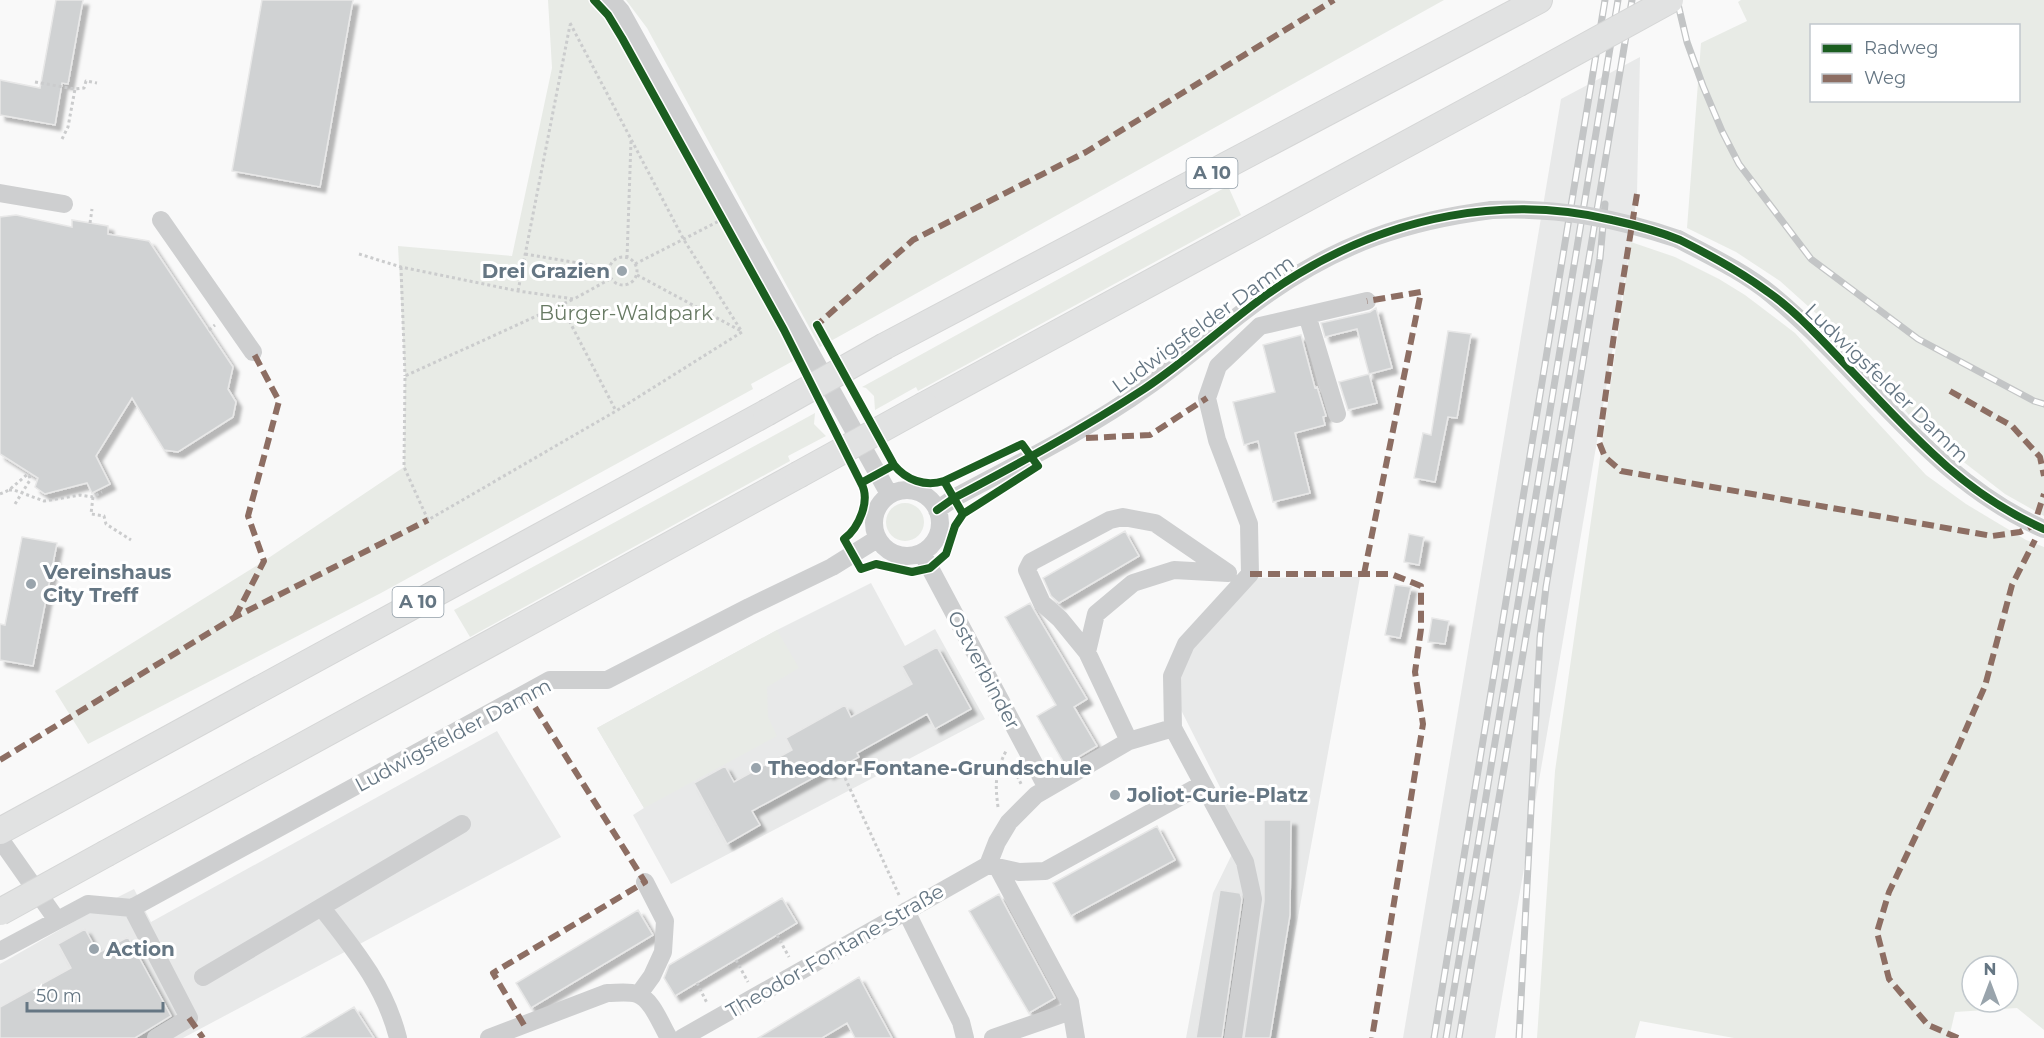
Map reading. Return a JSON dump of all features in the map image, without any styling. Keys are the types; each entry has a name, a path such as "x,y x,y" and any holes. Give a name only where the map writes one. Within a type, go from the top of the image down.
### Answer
{"highway":[{"name":"A 10","path":"0,831 885,346 1539,0"},
{"path":"0,912 1670,0"}],"street":[{"path":"611,0 621,11 645,53 889,495"},
{"path":"0,194 64,204"},
{"name":"Ludwigsfelder Damm","path":"937,510 954,498 1093,421 1147,387 1268,294 1349,246 1401,226 1456,214 1537,209 1580,213 1625,223 1678,239 1721,262 1770,294 1818,336 1911,434 1951,471 2005,509 2044,529"},
{"path":"161,219 253,352"},
{"path":"1233,1038 1254,899 1245,862 1173,728 1172,676 1186,644 1250,574 1249,524 1217,440 1207,398 1218,366 1260,327 1367,301"},
{"path":"1307,315 1337,414"},
{"path":"900,490 916,491 931,500 937,510 940,520 939,531 934,541 922,552 907,556 897,555 883,547 877,539 873,522 875,511 889,495 900,490"},
{"path":"1129,741 1087,652 1060,619 1042,603 1027,570 1031,562 1110,520 1124,517 1155,523 1228,573"},
{"name":"Ludwigsfelder Damm","path":"132,908 550,680 607,680 832,567 877,539"},
{"name":"Ostverbinder","path":"922,552 1047,788"},
{"path":"1087,652 1096,614 1133,583 1174,570 1250,574"},
{"path":"1076,1038 1070,1002 993,866 997,842 1009,822 1026,803 1047,788 1129,741 1173,728"},
{"path":"993,866 1019,872 1045,871 1203,784"},
{"path":"203,977 462,824"},
{"path":"0,839 57,920"},
{"name":"Theodor-Fontane-Straße","path":"682,1038 906,911 993,866"},
{"path":"639,994 652,976 663,952 665,921 645,882"},
{"path":"0,951 88,904 132,908 189,1018 156,1038"},
{"path":"322,908 378,983 398,1038"},
{"path":"906,911 961,1022 965,1038"},
{"path":"489,1038 607,993 639,994 649,1003 669,1038"},
{"path":"993,1038 1071,1011"}],"path":[{"path":"518,291 570,23 684,240 742,332"},
{"path":"35,82 75,89 84,88 86,81 96,83"},
{"path":"62,139 68,127 75,89"},
{"path":"627,258 631,140"},
{"path":"90,223 92,209"},
{"path":"635,264 722,219"},
{"path":"359,254 401,267 518,291 574,299"},
{"path":"525,254 609,268"},
{"path":"627,258 635,264 637,275 631,283 622,286 610,279 609,268 614,260 627,258"},
{"path":"401,267 405,376 404,467 428,520 616,411 742,332"},
{"path":"637,275 742,332"},
{"path":"405,376 574,299 610,279"},
{"path":"561,305 616,411"},
{"path":"0,494 9,490 28,473 30,480 15,504"},
{"path":"9,490 44,501 80,495 93,497 102,492"},
{"path":"93,497 91,514 105,516 106,524 131,540"},
{"path":"1006,804 999,813 995,783 1006,751 1022,787"},
{"path":"840,767 906,911"},
{"path":"777,935 789,958"},
{"path":"736,960 748,982"},
{"path":"697,983 707,1004"}],"shaded area":[{"path":"1640,57 1637,194 1631,242 1495,1038 1403,1038 1561,99"},
{"path":"1360,577 1276,1038 1186,1038 1213,893 1234,850 1209,802 1223,793 1180,708 1178,674 1192,644 1248,578"},
{"name":"Theodor-Fontane-Grundschule","path":"871,583 905,646 935,629 985,719 671,884 633,815 644,808 597,728 777,630"},
{"path":"497,731 561,837 183,1038 0,1038 0,964 134,889 151,922"}],"green space":[{"name":"Bürger-Waldpark","path":"548,0 588,0 604,17 776,325 793,361 751,384 753,389 381,593 88,744 55,691 264,561 404,467 405,376 398,246 512,256 552,68"},
{"path":"626,0 1444,0 820,347 647,28"},
{"path":"1741,0 2044,0 2044,516 2005,494 1921,429 1819,316 1780,281 1736,252 1687,228 1701,43 1747,21 1738,2"},
{"path":"1228,186 1241,215 918,391 916,387 875,410 874,396 862,387"},
{"path":"1631,242 1675,257 1745,295 1795,333 1926,475 1966,504 2026,540 2044,547 2044,1030 2020,1010 2020,954 1960,954 1960,1012 1955,1012 1949,1038 1734,1038 1640,1021 1635,1038 1537,1038 1555,771"},
{"path":"815,413 814,424 826,436 788,456 790,461 470,637 454,610"},
{"path":"905,503 918,509 924,522 918,535 905,541 892,535 886,522 892,509"},
{"path":"777,630 799,668 767,687 768,717 777,736 644,808 597,728"}],"building":[{"path":"56,0 83,0 68,84 62,83 55,125 0,115 0,80 40,88"},
{"path":"262,0 353,0 320,187 232,171"},
{"path":"16,215 72,227 72,220 108,226 108,234 149,241 233,367 228,389 236,402 233,417 178,452 164,450 132,398 96,456 110,484 92,493 87,483 45,494 35,487 38,478 0,454 0,217"},
{"path":"1376,308 1392,368 1369,374 1357,329 1325,337 1321,323 1370,312"},
{"path":"1448,331 1471,334 1457,418 1448,417 1435,482 1414,478 1423,433 1431,435"},
{"path":"1301,335 1315,388 1317,387 1326,416 1323,417 1325,425 1295,433 1310,493 1273,502 1258,441 1244,445 1233,402 1275,392 1263,345"},
{"path":"1369,374 1377,403 1348,410 1339,382"},
{"path":"1125,531 1139,556 1059,603 1051,596 1043,578"},
{"path":"1409,534 1424,537 1419,565 1404,562"},
{"name":"Vereinshaus City Treff","path":"22,537 57,543 33,666 0,660 0,624 5,625"},
{"path":"1395,585 1411,587 1400,638 1385,635"},
{"path":"1030,603 1087,699 1074,707 1097,746 1065,765 1037,716 1056,705 1005,617"},
{"path":"1432,618 1449,621 1445,644 1428,642"},
{"path":"937,647 971,709 935,729 927,714 857,753 859,757 828,774 826,771 752,811 760,825 727,844 694,783 725,766 734,782 792,750 786,738 845,705 851,717 912,684 902,666"},
{"path":"1264,820 1291,820 1290,915 1270,1038 1244,1038 1264,901"},
{"path":"1157,826 1175,860 1071,916 1053,883"},
{"path":"1220,890 1240,893 1242,899 1222,1038 1196,1038"},
{"path":"999,894 1055,998 1029,1013 969,911"},
{"path":"782,898 797,923 675,996 664,978 669,965"},
{"path":"638,910 653,935 531,1008 516,983"},
{"path":"85,929 98,953 128,937 171,1016 135,1038 0,1038 0,1007 71,968 58,944"},
{"path":"859,977 892,1038 855,1038 847,1023 822,1038 758,1038"},
{"path":"354,1007 374,1038 302,1038"}],"railway":[{"path":"1434,1038 1605,0"},
{"path":"1446,1038 1618,0"},
{"path":"1459,1038 1632,0"},
{"path":"1677,0 1687,42 1703,86 1739,164 1811,259 1918,339 2034,401 2044,404"},
{"path":"1519,1038 1540,638 1546,587 1600,258 1605,204"}],"marked path":[{"path":"819,329 817,325 913,240 1086,152 1334,0"},
{"path":"1637,194 1599,442 1605,457 1621,471 1992,536 2020,532 2034,525 2044,494"},
{"path":"1364,574 1421,292 1367,301"},
{"path":"235,617 264,561 248,516 279,401 253,352"},
{"path":"1950,391 2012,426 2040,457 2044,476"},
{"path":"1086,438 1150,435 1207,398"},
{"path":"0,760 235,617 428,520"},
{"path":"1958,1038 1928,1025 1889,979 1877,932 1889,892 1985,686 2012,585 2035,540"},
{"path":"1250,574 1391,574 1421,586 1421,629 1415,672 1423,724 1372,1038"},
{"path":"524,1025 493,973 645,882 526,693"},
{"path":"189,1018 203,1038"}],"cycle path":[{"path":"594,0 608,15 622,38 784,330 861,483"},
{"path":"937,510 954,498 1121,404 1183,361 1278,287 1334,254 1410,225 1450,216 1531,209 1571,213 1646,228 1680,240 1736,271 1778,299 1796,315 1909,431 1958,476 1984,496 2044,529"},
{"path":"817,325 894,465 904,475 916,481 923,483 944,481 963,514 955,526 946,554 930,568 912,572 876,564 861,569 844,539 859,521 862,513 865,497 861,483 894,465"},
{"path":"944,481 1022,444 1038,466 963,514"}],"place":[{"name":"Drei Grazien","path":"622,271"},
{"name":"Vereinshaus City Treff","path":"31,584"},
{"name":"Theodor-Fontane-Grundschule","path":"756,768"},
{"name":"Joliot-Curie-Platz","path":"1115,795"},
{"name":"Action","path":"94,949"}]}
